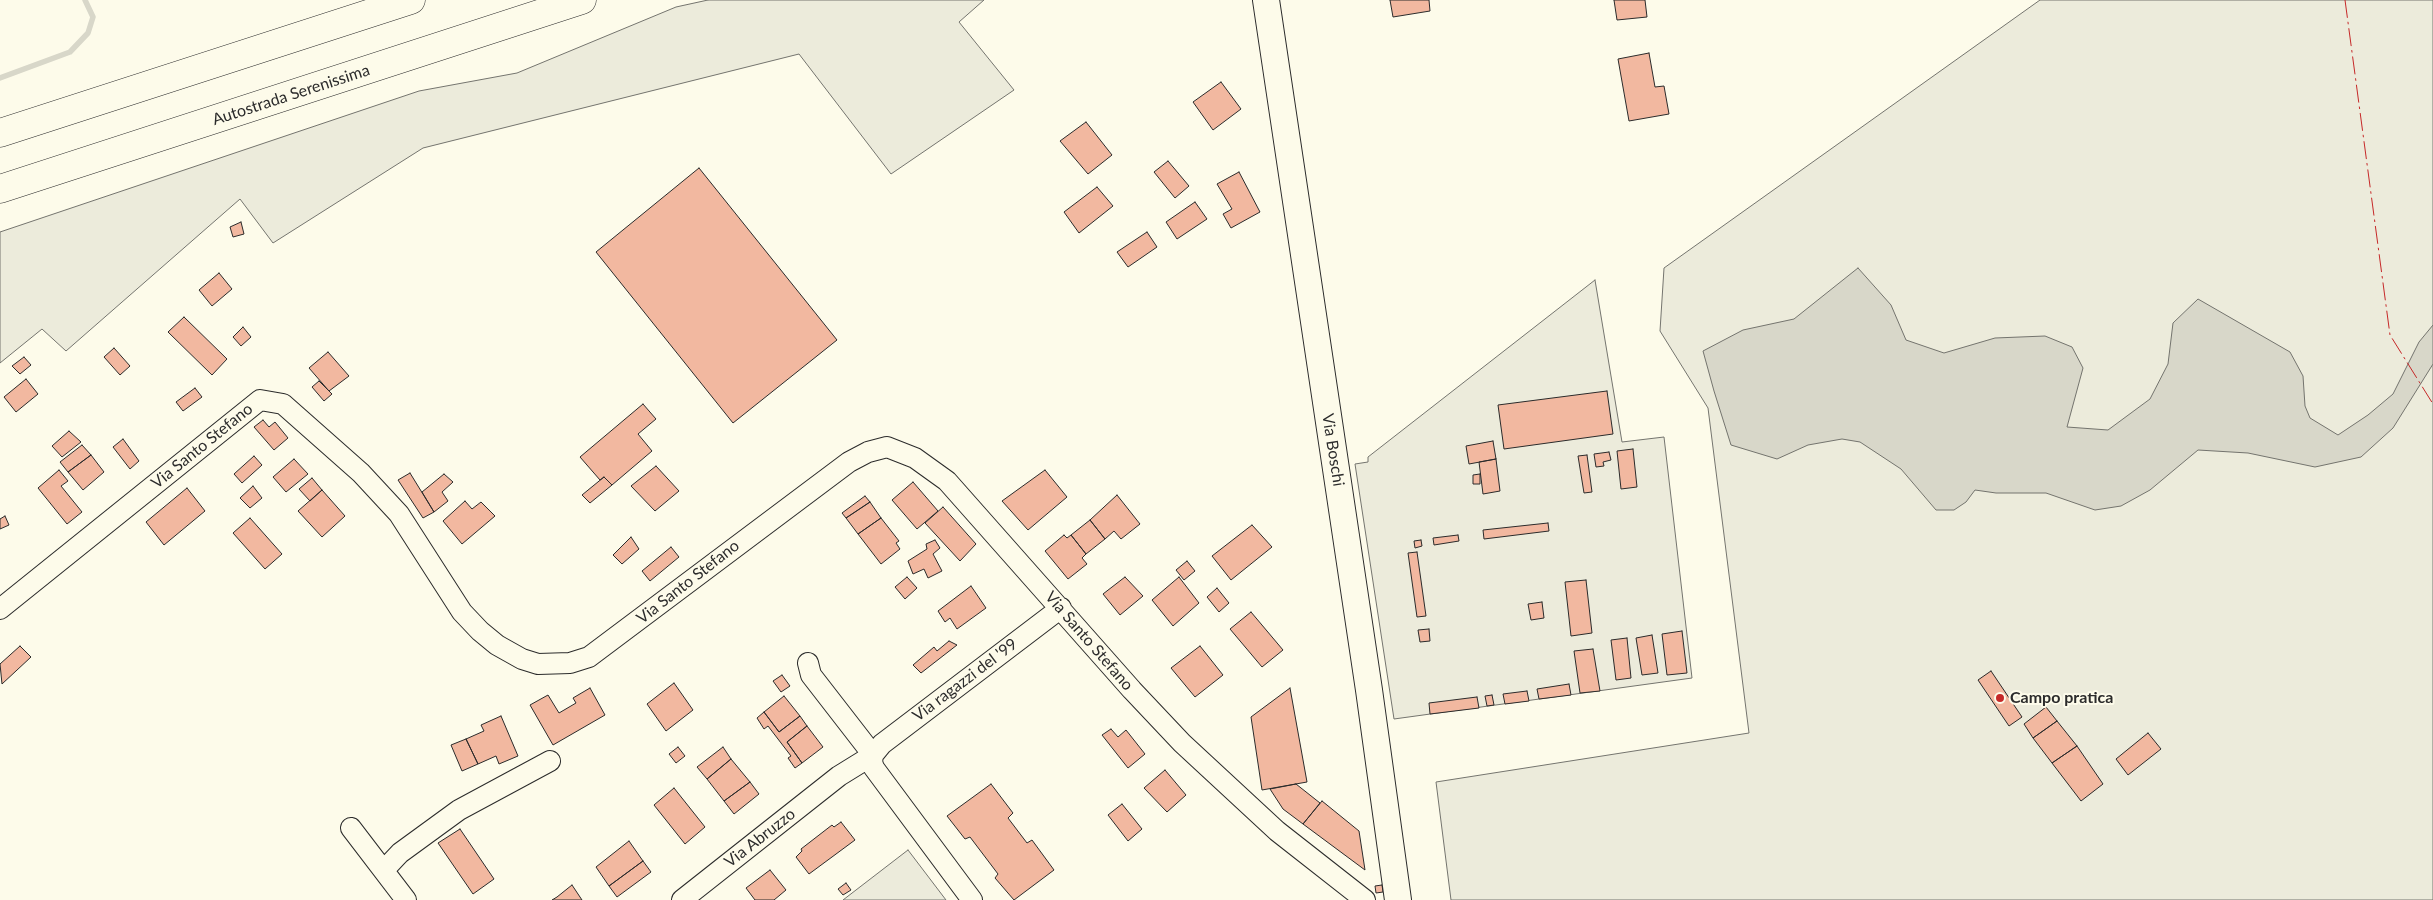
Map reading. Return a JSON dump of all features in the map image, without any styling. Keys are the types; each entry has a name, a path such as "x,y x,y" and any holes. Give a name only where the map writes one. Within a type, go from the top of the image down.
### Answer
{"highway":[{"path":"0,133 411,0"},
{"name":"Autostrada Serenissima","path":"0,189 582,0"}],"main road":[{"name":"Via Boschi","path":"1266,0 1362,642 1398,900"}],"street":[{"name":"Via Santo Stefano","path":"0,609 260,400 283,404 361,473 399,514 462,612 480,631 514,654 538,664 570,663 589,657 849,462 868,452 887,447 915,458 947,481 1182,743 1277,831 1365,900"},
{"name":"Via ragazzi del '99","path":"839,776 873,755 882,744 1061,608"},
{"path":"808,663 811,675 873,755 872,762 874,768 972,900"},
{"path":"384,870 400,853 458,810 550,761"},
{"name":"Via Abruzzo","path":"682,900 839,776"},
{"path":"351,828 406,900"}],"shaded area":[{"path":"708,0 984,0 959,22 1014,90 891,174 799,54 423,148 273,243 240,199 66,351 42,329 0,363 0,232 419,91 517,73 676,7"},
{"path":"2040,0 2433,0 2433,900 1451,900 1436,782 1749,733 1708,408 1660,331 1664,268"},
{"path":"1858,268 1891,305 1906,340 1944,353 1995,338 2045,336 2072,347 2083,368 2067,427 2108,430 2150,399 2168,364 2173,323 2198,299 2290,352 2303,376 2305,406 2310,418 2338,435 2368,415 2393,394 2419,342 2433,325 2433,364 2393,428 2361,457 2315,467 2248,453 2198,450 2150,490 2121,506 2095,510 2046,493 1996,493 1975,490 1966,502 1954,510 1936,510 1901,469 1860,442 1842,439 1808,445 1777,459 1731,445 1703,351 1743,330 1794,319"},
{"path":"1595,280 1622,442 1664,437 1692,678 1394,719 1355,464 1368,462 1368,457"},
{"path":"908,850 946,900 843,900"}],"building":[{"path":"1390,0 1429,0 1430,11 1393,17"},
{"path":"1614,0 1645,0 1647,17 1617,20"},
{"path":"1649,53 1655,87 1664,86 1669,114 1629,121 1618,59"},
{"path":"1221,82 1241,109 1213,130 1193,102"},
{"path":"1086,122 1112,155 1088,174 1060,141"},
{"path":"1168,161 1189,186 1175,198 1154,172"},
{"path":"699,168 837,340 733,423 596,252"},
{"path":"1239,172 1260,212 1231,228 1223,214 1232,209 1217,184"},
{"path":"1097,187 1113,206 1079,233 1064,212"},
{"path":"1195,202 1207,219 1177,239 1166,222"},
{"path":"241,222 244,234 233,237 230,227"},
{"path":"1147,232 1157,247 1128,267 1117,252"},
{"path":"219,273 232,289 212,306 199,290"},
{"path":"184,317 227,359 212,375 168,332"},
{"path":"243,327 251,337 241,346 233,337"},
{"path":"114,348 130,366 120,375 104,357"},
{"path":"328,352 349,376 329,391 309,368"},
{"path":"24,357 31,365 20,374 12,366"},
{"path":"26,379 38,394 16,412 4,397"},
{"path":"319,381 332,394 324,401 312,387"},
{"path":"195,388 202,397 183,411 176,402"},
{"path":"1607,391 1613,434 1504,449 1498,405"},
{"path":"643,404 656,419 638,434 652,451 612,485 604,477 600,480 580,457"},
{"path":"263,420 269,427 275,422 288,438 274,450 254,427"},
{"path":"69,431 81,442 62,457 52,446"},
{"path":"123,439 139,461 130,469 113,447"},
{"path":"1493,441 1496,459 1469,464 1466,446"},
{"path":"82,445 91,455 68,472 60,462"},
{"path":"1633,449 1637,487 1621,489 1617,451"},
{"path":"1609,452 1611,460 1603,462 1604,466 1596,467 1594,454"},
{"path":"91,455 104,472 83,490 68,472"},
{"path":"1587,455 1592,492 1584,493 1578,456"},
{"path":"254,456 262,465 242,483 234,474"},
{"path":"294,459 308,474 286,492 273,477"},
{"path":"1496,459 1500,491 1483,494 1479,462"},
{"path":"656,466 679,491 655,511 631,486"},
{"path":"59,470 68,481 61,486 82,512 67,524 38,488"},
{"path":"1045,470 1067,497 1028,530 1002,501"},
{"path":"410,473 434,512 423,518 398,480"},
{"path":"444,474 453,482 442,492 448,501 434,512 422,492"},
{"path":"1480,474 1480,484 1473,484 1473,475"},
{"path":"604,477 612,485 590,503 582,495"},
{"path":"312,478 322,490 310,501 299,489"},
{"path":"913,482 938,511 917,529 892,500"},
{"path":"253,486 262,498 250,508 240,498"},
{"path":"187,488 205,511 164,545 146,522"},
{"path":"322,490 345,516 322,537 298,511"},
{"path":"1117,495 1140,524 1121,539 1114,531 1105,539 1090,520"},
{"path":"865,496 870,502 846,518 842,513"},
{"path":"465,501 472,509 481,502 495,516 462,544 443,521"},
{"path":"870,502 881,518 858,534 846,518"},
{"path":"943,507 976,544 960,561 925,523"},
{"path":"5,516 9,525 0,529 0,519"},
{"path":"250,518 282,554 265,569 233,533"},
{"path":"881,518 899,541 896,543 900,549 881,564 858,534"},
{"path":"1090,520 1105,539 1086,554 1071,535"},
{"path":"1548,523 1549,531 1484,539 1483,530"},
{"path":"1252,525 1272,547 1231,580 1212,556"},
{"path":"1064,535 1067,538 1071,535 1086,554 1082,558 1087,564 1068,579 1045,551"},
{"path":"1458,535 1459,541 1434,545 1433,538"},
{"path":"631,537 639,549 622,564 613,555"},
{"path":"935,540 940,548 933,554 942,571 928,578 924,569 913,574 908,561 927,549 926,544"},
{"path":"1421,540 1422,546 1415,548 1414,541"},
{"path":"671,547 679,557 650,581 642,571"},
{"path":"1417,552 1426,616 1417,617 1408,553"},
{"path":"1187,561 1195,571 1184,580 1176,570"},
{"path":"907,577 917,588 905,599 895,587"},
{"path":"1125,577 1143,596 1120,615 1103,594"},
{"path":"1179,577 1199,603 1173,626 1152,600"},
{"path":"1586,580 1592,633 1571,636 1565,582"},
{"path":"971,586 986,608 957,629 950,618 945,622 938,611"},
{"path":"1217,588 1229,603 1219,612 1207,597"},
{"path":"1542,602 1544,618 1531,620 1528,604"},
{"path":"1251,612 1283,650 1262,667 1230,629"},
{"path":"1429,629 1430,641 1420,642 1418,630"},
{"path":"1682,631 1687,673 1667,675 1662,634"},
{"path":"1652,635 1658,673 1642,675 1636,638"},
{"path":"1627,638 1631,678 1616,680 1611,640"},
{"path":"949,641 957,645 921,673 913,665 934,647 937,651"},
{"path":"20,646 31,657 2,684 0,664"},
{"path":"1200,646 1223,675 1195,697 1171,668"},
{"path":"1593,649 1600,691 1580,693 1574,651"},
{"name":"Campo pratica","path":"1991,671 2022,717 2009,726 1978,680"},
{"path":"782,675 790,686 781,692 773,681"},
{"path":"674,683 693,710 666,731 647,704"},
{"path":"1569,684 1571,695 1539,699 1537,689"},
{"path":"590,688 605,715 553,745 530,705 548,695 559,713 576,703 573,698"},
{"path":"1290,688 1307,782 1262,790 1251,717"},
{"path":"1527,691 1529,701 1505,704 1503,694"},
{"path":"1492,695 1494,705 1487,706 1485,696"},
{"path":"784,696 800,716 779,732 764,712"},
{"path":"1477,697 1479,708 1430,714 1429,703"},
{"path":"2046,707 2057,721 2033,738 2024,724"},
{"path":"764,712 779,732 800,716 807,726 787,742 802,763 795,768 788,758 791,756 768,726 764,729 757,718"},
{"path":"501,716 518,756 499,764 496,756 478,764 466,739 484,731 481,725"},
{"path":"2057,721 2077,746 2052,763 2033,738"},
{"path":"807,726 823,747 802,763 787,742"},
{"path":"1111,729 1118,737 1126,730 1145,754 1128,768 1102,735"},
{"path":"2148,733 2161,749 2128,775 2116,759"},
{"path":"466,739 478,764 462,771 451,745"},
{"path":"2077,746 2103,784 2081,801 2052,763"},
{"path":"678,747 685,756 676,763 669,754"},
{"path":"723,747 731,759 707,779 697,767"},
{"path":"731,759 750,782 724,801 707,779"},
{"path":"1165,770 1186,795 1167,812 1144,788"},
{"path":"750,782 759,794 734,814 724,801"},
{"path":"991,784 1013,813 1008,818 1027,843 1032,840 1054,870 1014,900 995,878 998,874 970,837 965,839 947,816"},
{"path":"1296,784 1320,803 1303,824 1283,809 1270,789"},
{"path":"674,788 705,827 685,844 654,805"},
{"path":"1322,801 1359,831 1365,870 1303,824"},
{"path":"1122,804 1142,829 1128,841 1108,815"},
{"path":"841,822 855,840 809,874 796,857 802,851 801,849 832,825 834,827"},
{"path":"460,829 494,879 473,894 438,843"},
{"path":"629,841 643,861 609,886 596,867"},
{"path":"643,861 651,872 617,897 609,886"},
{"path":"770,870 786,890 774,900 755,900 746,888"},
{"path":"846,883 851,890 843,895 838,889"},
{"path":"572,885 582,900 552,900 557,897"},
{"path":"1382,885 1383,892 1376,893 1375,886"}],"waterway":[{"path":"0,78 70,52 88,33 93,17 85,0"}],"power":[{"path":"2345,0 2390,335 2433,404"}],"place":[{"name":"Campo pratica","path":"2000,698"}]}
